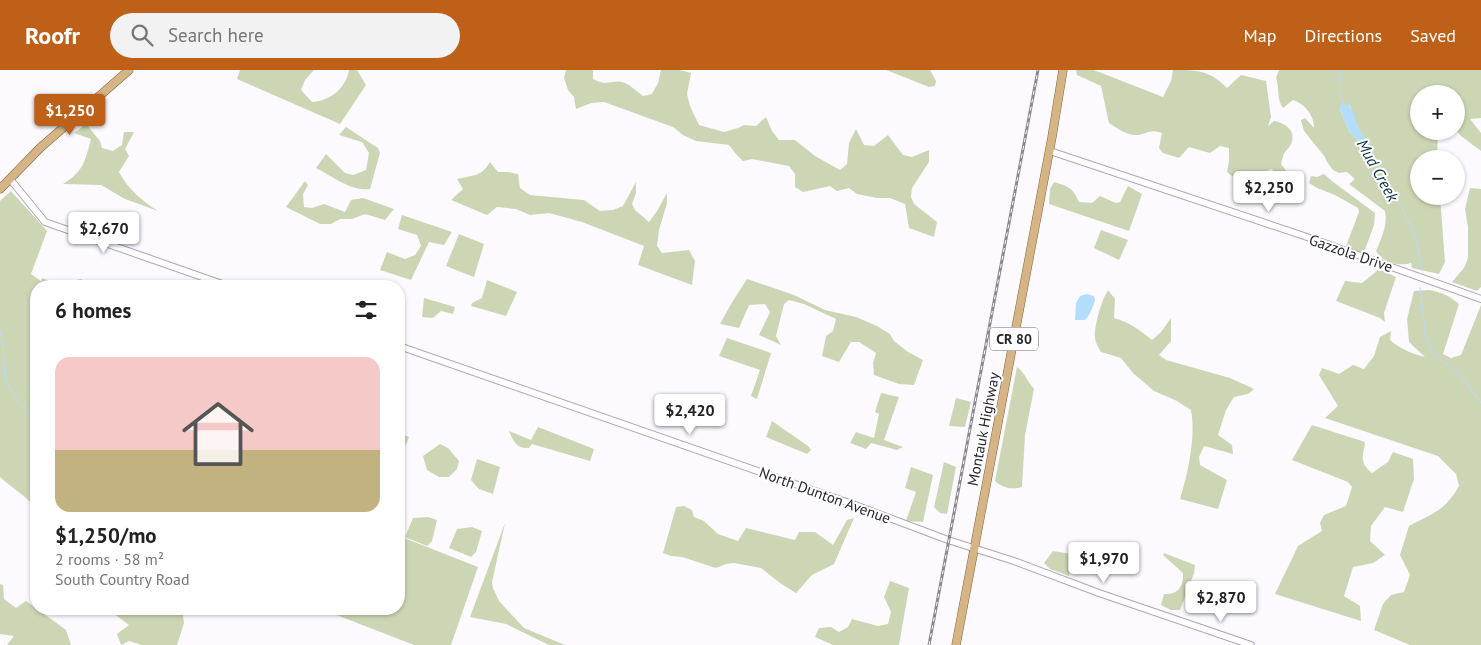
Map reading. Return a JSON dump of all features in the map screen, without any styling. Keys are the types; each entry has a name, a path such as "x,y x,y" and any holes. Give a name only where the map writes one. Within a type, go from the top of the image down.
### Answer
{"main road":[{"path":"0,190 40,148 129,70"},
{"name":"Montauk Highway","path":"956,645 1050,151 1063,70"}],"street":[{"name":"Gazzola Drive","path":"1050,151 1316,240 1481,299"},
{"path":"10,179 45,222 211,280"},
{"name":"North Dunton Avenue","path":"405,348 1251,645"}],"green space":[{"path":"240,70 314,70 305,80 301,90 312,102 325,99 341,88 349,70 357,70 366,85 340,124 237,79"},
{"path":"566,70 593,70 593,79 602,83 625,83 643,96 652,94 658,83 661,70 680,70 691,73 687,94 690,106 699,125 724,132 744,125 756,126 766,117 772,131 779,140 795,140 815,156 840,170 847,164 849,143 856,129 864,145 874,146 888,135 903,155 912,157 929,150 929,162 912,188 911,197 914,204 937,222 934,237 909,228 905,204 890,198 877,198 857,194 849,188 837,191 830,186 803,192 795,187 795,174 789,166 752,159 743,161 729,145 696,141 683,135 673,127 604,102 591,103 576,109 574,97 568,90 564,78"},
{"path":"886,70 930,70 936,81 935,86 929,87"},
{"path":"1076,70 1093,70 1163,97 1171,81 1173,70 1189,70 1209,74 1227,88 1241,75 1266,81 1271,117 1268,126 1274,121 1278,122 1292,132 1292,141 1284,153 1281,164 1304,198 1287,196 1289,187 1279,174 1271,169 1267,171 1258,185 1232,176 1227,172 1229,148 1220,146 1210,153 1189,147 1179,158 1163,153 1159,148 1162,133 1150,131 1135,135 1122,131 1109,123 1101,86 1077,75"},
{"path":"1279,70 1481,70 1481,118 1470,119 1481,133 1481,151 1465,139 1465,85 1410,85 1410,140 1438,140 1437,150 1410,150 1410,205 1441,205 1445,262 1439,274 1412,268 1411,263 1392,263 1379,255 1376,251 1385,227 1385,211 1349,184 1355,179 1347,172 1339,173 1333,170 1304,131 1301,120 1305,118 1314,128 1311,114 1301,104 1293,100 1283,108 1276,78","holes":["1342,104 1350,105 1363,135 1359,141 1350,133 1340,110"]},
{"path":"86,124 100,141 102,148 113,151 122,145 124,132 134,132 125,149 129,156 119,172 136,194 158,211 125,199 101,185 63,184 75,175 83,165 91,139 74,133"},
{"path":"346,127 378,148 380,153 370,189 349,186 316,168 326,154 345,173 353,175 366,170 369,153 362,142 339,135"},
{"path":"490,162 498,172 518,174 520,188 530,195 584,200 600,211 613,210 623,206 636,182 636,193 632,204 635,210 649,222 667,193 667,203 659,230 657,246 662,253 689,250 695,261 692,285 638,265 644,246 582,222 549,213 530,215 516,209 497,207 487,215 451,200 463,189 457,179 480,173"},
{"path":"1324,174 1375,213 1374,225 1363,255 1346,246 1359,212 1358,208 1309,183 1311,176 1317,177"},
{"path":"305,181 308,185 303,194 304,207 312,208 324,204 345,212 351,200 363,198 394,209 385,220 365,214 352,219 340,219 331,224 320,224 286,207"},
{"path":"1054,182 1070,188 1079,202 1092,203 1100,196 1116,203 1120,202 1128,186 1142,194 1129,231 1049,204 1050,189"},
{"path":"1470,188 1481,189 1481,287 1477,291 1452,282 1464,268 1468,258 1468,227 1465,209"},
{"path":"11,191 47,231 31,274 40,280 30,280 30,502 0,477 0,201"},
{"path":"402,215 452,232 444,245 429,242 411,280 380,270 387,252 405,259 415,255 421,246 417,235 398,229"},
{"path":"1101,230 1128,240 1119,260 1094,248"},
{"path":"459,234 484,244 474,277 446,266"},
{"path":"1379,269 1396,277 1384,313 1385,322 1380,318 1336,301 1345,281 1362,283"},
{"path":"747,279 794,295 825,310 856,317 890,334 894,341 908,352 923,360 914,385 899,384 874,375 873,363 876,353 859,342 851,342 839,362 822,356 826,336 833,331 836,319 804,304 789,300 784,304 776,336 781,345 759,335 770,312 765,304 749,305 739,328 720,324"},
{"path":"487,280 517,292 506,316 471,306 472,303 482,298"},
{"path":"1108,290 1115,299 1114,318 1134,327 1152,340 1161,332 1171,318 1171,341 1159,355 1166,360 1230,378 1254,389 1248,394 1234,397 1226,410 1218,435 1232,445 1233,454 1204,446 1199,457 1200,465 1227,480 1218,509 1180,499 1192,443 1191,410 1177,401 1154,391 1133,373 1121,358 1101,352 1097,345 1095,337 1096,326 1101,306"},
{"path":"1429,290 1445,295 1459,304 1443,354 1451,358 1461,355 1481,305 1481,645 1410,645 1374,630 1383,604 1391,595 1404,592 1410,575 1400,555 1409,526 1443,506 1449,501 1459,486 1456,474 1438,456 1325,418 1338,406 1319,375 1322,368 1339,374 1353,365 1364,369 1374,356 1380,337 1391,331 1390,340 1407,351 1425,357 1409,342 1407,319 1414,291"},
{"path":"424,298 455,307 453,314 441,311 433,318 422,317"},
{"path":"727,338 771,353 757,399 751,396 760,370 719,356"},
{"path":"1017,367 1034,389 1025,435 1022,487 1011,488 1004,487 995,481"},
{"path":"881,393 899,397 884,440 903,447 897,450 871,443 866,449 850,443 856,432 874,438 879,414 875,412"},
{"path":"956,398 971,402 965,427 949,426"},
{"path":"772,421 811,450 807,454 766,437"},
{"path":"1312,425 1365,442 1364,463 1372,473 1388,462 1393,452 1413,459 1414,479 1403,512 1385,507 1371,526 1370,541 1385,555 1373,563 1353,567 1344,596 1360,606 1361,621 1275,594 1298,546 1322,531 1320,523 1324,515 1346,506 1352,487 1348,482 1292,460"},
{"path":"538,427 594,449 590,461 532,444 529,448 518,446 509,431 531,440"},
{"path":"405,435 409,437 405,447"},
{"path":"440,444 448,448 459,461 457,469 449,477 439,477 427,470 423,456"},
{"path":"477,459 500,467 493,494 479,489 471,480"},
{"path":"944,462 956,467 947,514 940,513 934,507"},
{"path":"911,467 933,475 923,522 906,521 916,492 905,488"},
{"path":"684,506 692,510 694,517 704,521 718,534 738,541 746,528 795,540 799,532 815,532 833,545 847,520 854,518 834,564 812,575 796,593 761,568 734,563 716,568 663,553 676,507"},
{"path":"428,517 437,520 432,541 427,546 405,537 413,518"},
{"path":"505,523 492,582 499,601 524,628 565,645 549,645 506,624 470,617"},
{"path":"472,527 482,531 476,552 471,557 449,548 457,529"},
{"path":"405,538 478,567 451,645 414,645 336,615 405,615"},
{"path":"1053,551 1071,554 1069,576 1050,569 1044,563"},
{"path":"1164,553 1195,565 1194,573 1180,610 1171,610 1161,605 1164,594 1173,593 1179,589 1183,578 1183,573 1163,555"},
{"path":"890,581 909,588 899,645 833,645 815,637 819,628 831,627 839,632 848,627 852,619 878,626 888,624 891,612 884,597"},
{"path":"0,584 3,585 4,599 16,608 26,601 30,604 30,615 45,615 66,630 71,645 7,645 14,636 0,634"},
{"path":"116,615 183,615 184,623 177,645 142,645 129,641 121,645 117,634 129,625"}],"water":[{"path":"1342,104 1349,104 1355,115 1358,127 1369,145 1365,148 1361,147 1359,141 1350,133 1339,107"},
{"path":"1087,294 1094,296 1095,300 1091,311 1085,320 1075,320 1076,303 1080,296"}],"waterway":[{"name":"Mud Creek","path":"1336,70 1341,75 1339,91"},
{"name":"Mud Creek","path":"1340,94 1344,104"},
{"name":"Mud Creek","path":"1367,145 1416,237 1422,271"},
{"name":"Mud Creek","path":"1420,287 1425,331 1430,348 1442,361 1460,375 1481,403"},
{"path":"0,332 3,342 5,380 30,415"}],"railway":[{"path":"929,645 1038,70"}]}
